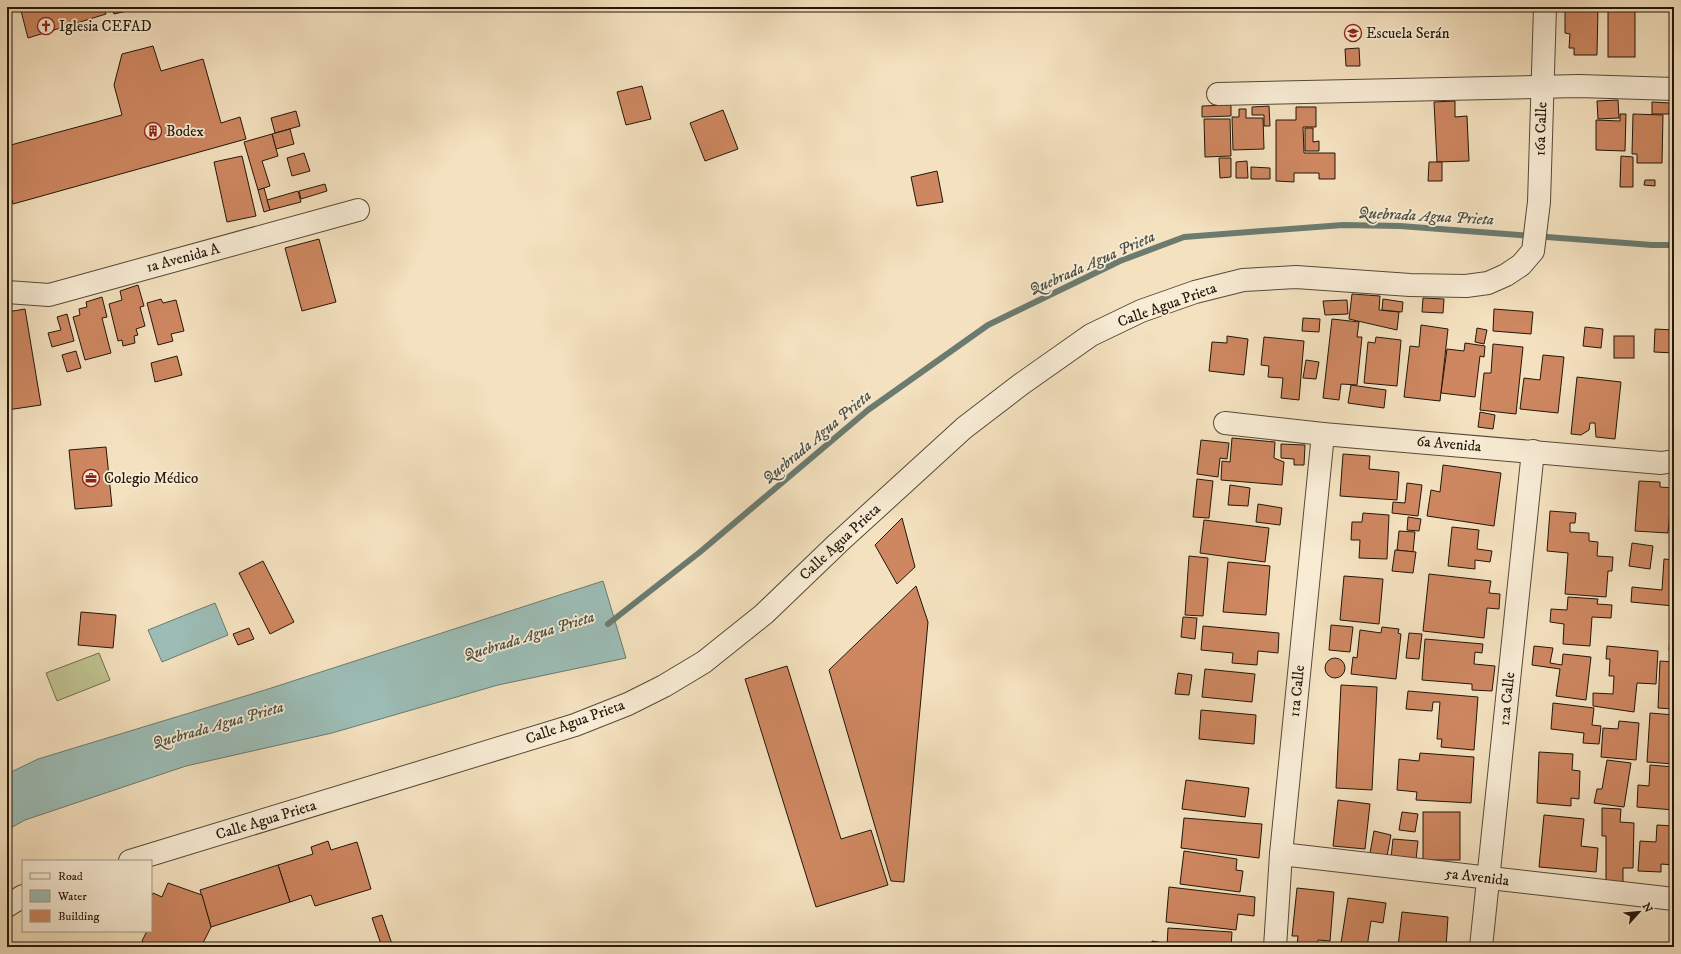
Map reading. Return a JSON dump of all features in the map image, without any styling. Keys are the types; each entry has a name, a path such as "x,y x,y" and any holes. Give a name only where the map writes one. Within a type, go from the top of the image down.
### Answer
{"street":[{"name":"16a Calle","path":"1533,251 1539,202 1545,7"},
{"path":"1218,94 1579,86 1674,89"},
{"name":"1a Avenida A","path":"7,292 49,296 358,210"},
{"name":"Calle Agua Prieta","path":"133,860 575,725 628,704 664,686 704,662 764,614 838,543 964,428 1020,385 1092,335 1140,311 1195,292 1243,280 1296,276 1438,286 1466,286 1488,283 1506,275 1521,265 1533,251"},
{"name":"6a Avenida","path":"1225,424 1323,434 1661,462 1674,461"},
{"name":"11a Calle","path":"1275,947 1281,854 1323,434"},
{"name":"12a Calle","path":"1481,947 1533,451"},
{"name":"5a Avenida","path":"1281,854 1674,899"},
{"path":"7,889 22,890"},
{"path":"7,906 22,897"}],"green space":[{"path":"99,653 110,680 57,701 46,673"}],"water":[{"path":"603,581 626,658 498,685 332,733 186,766 25,820 7,830 7,774 38,759 265,690"},
{"path":"215,603 228,635 162,662 148,630"}],"building":[{"name":"Iglesia CEFAD","path":"20,7 103,7 106,14 28,38"},
{"path":"112,7 144,7 114,14"},
{"path":"1565,7 1598,7 1597,55 1574,55 1574,48 1569,48 1570,34 1565,33"},
{"path":"1608,7 1635,7 1635,57 1608,57"},
{"name":"Bodex","path":"153,46 161,71 203,59 221,123 240,117 246,139 13,204 7,182 7,146 122,115 114,85 122,54"},
{"path":"1359,48 1360,66 1346,66 1345,49"},
{"path":"642,86 651,119 626,125 617,92"},
{"path":"1618,100 1619,118 1598,119 1597,101"},
{"path":"1455,101 1455,117 1467,116 1469,161 1437,162 1434,102"},
{"path":"1652,102 1670,103 1669,114 1652,114"},
{"path":"1231,105 1231,116 1202,117 1202,106"},
{"path":"1269,106 1270,126 1264,126 1264,115 1252,115 1252,107"},
{"path":"1296,107 1316,107 1316,127 1303,127 1304,153 1335,153 1335,179 1319,179 1319,173 1294,173 1294,182 1276,181 1276,120 1296,120"},
{"path":"1239,109 1246,109 1246,118 1263,118 1264,149 1233,150 1232,117 1239,117"},
{"path":"723,110 738,149 705,161 690,123"},
{"path":"296,111 300,126 275,133 271,118"},
{"path":"1620,114 1626,114 1625,151 1596,150 1596,120 1620,121"},
{"path":"1633,114 1663,115 1662,163 1637,163 1637,154 1632,154"},
{"path":"1674,114 1674,176 1672,176"},
{"path":"1204,119 1230,119 1231,156 1205,157"},
{"path":"1305,128 1313,128 1313,142 1319,141 1319,151 1305,151"},
{"path":"290,129 294,144 276,149 272,134"},
{"path":"272,134 278,156 262,161 270,186 258,190 244,142"},
{"path":"304,153 310,171 292,176 287,158"},
{"path":"242,156 256,216 227,222 214,162"},
{"path":"1621,156 1633,157 1633,187 1620,187"},
{"path":"1219,158 1231,158 1231,177 1220,178"},
{"path":"1247,161 1248,178 1236,178 1236,162"},
{"path":"1429,162 1442,162 1442,181 1428,181"},
{"path":"1251,167 1270,168 1270,179 1251,179"},
{"path":"937,171 943,202 917,206 911,177"},
{"path":"1645,180 1655,180 1655,186 1644,185"},
{"path":"325,184 327,191 301,199 299,191"},
{"path":"264,188 270,210 264,212 258,190"},
{"path":"298,191 301,202 270,210 267,200"},
{"path":"319,239 336,302 302,311 285,248"},
{"path":"138,285 144,306 140,307 145,326 136,329 138,335 134,336 135,343 123,346 122,340 118,341 109,304 122,300 120,291"},
{"path":"1352,294 1380,296 1379,310 1399,312 1397,330 1349,319"},
{"path":"102,297 107,317 102,318 111,353 85,360 73,317 80,315 79,309 87,307 86,302"},
{"path":"1423,298 1444,299 1443,313 1422,312"},
{"path":"161,299 163,303 176,300 184,331 171,334 173,341 158,345 147,303"},
{"path":"1383,299 1403,302 1402,312 1382,310"},
{"path":"1347,300 1348,314 1325,315 1323,301"},
{"path":"25,309 41,405 7,410 7,312"},
{"path":"1494,309 1533,312 1531,334 1493,331"},
{"path":"67,314 74,341 52,347 48,333 61,330 57,317"},
{"path":"1303,318 1320,319 1319,332 1302,331"},
{"path":"1332,319 1359,322 1357,337 1362,337 1357,385 1341,384 1339,400 1323,398"},
{"path":"1421,325 1448,329 1440,401 1404,397 1410,346 1419,347"},
{"path":"1585,327 1603,329 1601,348 1583,346"},
{"path":"1477,328 1487,330 1484,344 1475,342"},
{"path":"1655,329 1674,330 1674,353 1654,352"},
{"path":"1227,336 1248,339 1244,375 1209,371 1212,342 1227,343"},
{"path":"1614,336 1634,336 1634,358 1614,358"},
{"path":"1264,337 1304,341 1299,400 1281,398 1283,378 1268,377 1269,366 1261,365"},
{"path":"1376,337 1401,340 1397,386 1364,383 1368,342 1375,343"},
{"path":"1465,343 1485,346 1484,357 1480,356 1475,397 1441,393 1447,349 1464,351"},
{"path":"1493,344 1523,347 1516,414 1480,410 1484,373 1491,373"},
{"path":"76,351 81,368 67,372 62,355"},
{"path":"1543,355 1564,357 1558,413 1520,409 1524,378 1540,380"},
{"path":"177,356 182,375 155,382 151,363"},
{"path":"1306,360 1319,362 1316,379 1303,378"},
{"path":"1577,377 1621,382 1615,439 1596,437 1595,423 1590,423 1589,430 1581,435 1571,434"},
{"path":"1351,385 1386,390 1384,408 1348,403"},
{"path":"1480,412 1495,415 1493,429 1478,427"},
{"path":"1232,438 1275,442 1274,458 1284,462 1282,485 1221,480 1222,461 1230,462"},
{"path":"1201,440 1229,443 1227,459 1220,458 1218,477 1197,474"},
{"path":"1281,444 1305,445 1304,465 1294,465 1294,459 1281,458"},
{"name":"Colegio Médico","path":"106,447 112,506 75,509 69,450"},
{"path":"1343,454 1370,456 1369,469 1399,472 1397,500 1340,496"},
{"path":"1443,465 1501,473 1494,526 1427,516 1431,490 1440,492"},
{"path":"1197,479 1213,481 1209,518 1193,517"},
{"path":"1639,481 1660,482 1660,487 1674,488 1674,509 1670,510 1668,533 1635,531"},
{"path":"1407,483 1422,485 1418,516 1392,513 1393,502 1405,503"},
{"path":"1230,485 1250,488 1248,506 1228,505"},
{"path":"1258,504 1282,508 1280,525 1256,522"},
{"path":"1550,511 1576,513 1575,523 1570,523 1570,532 1589,533 1589,541 1598,542 1597,556 1613,557 1612,571 1608,571 1606,597 1565,594 1568,553 1547,551"},
{"path":"1363,513 1389,515 1387,559 1359,558 1360,540 1351,540 1352,522 1362,522"},
{"path":"1408,517 1421,519 1419,531 1407,530"},
{"path":"902,518 915,567 897,584 875,545"},
{"path":"1204,520 1269,528 1265,562 1200,553"},
{"path":"1452,527 1479,530 1477,549 1492,551 1490,562 1475,560 1475,569 1448,566"},
{"path":"1399,531 1415,532 1413,552 1397,550"},
{"path":"1632,543 1653,546 1650,569 1629,566"},
{"path":"1395,550 1416,552 1413,573 1392,571"},
{"path":"1189,556 1208,558 1203,616 1185,615"},
{"path":"1664,559 1674,560 1674,606 1631,602 1632,587 1662,590"},
{"path":"263,561 294,622 270,634 239,573"},
{"path":"1228,562 1270,566 1266,615 1223,612"},
{"path":"1429,574 1491,581 1489,593 1500,594 1499,609 1487,608 1484,638 1423,631"},
{"path":"1344,576 1383,579 1379,624 1340,620"},
{"path":"916,586 928,622 904,882 891,881 829,670"},
{"path":"1568,597 1598,599 1597,604 1612,605 1611,618 1592,617 1590,646 1563,644 1564,624 1550,622 1551,609 1567,610"},
{"path":"81,612 116,615 113,648 78,645"},
{"path":"1672,613 1674,613 1674,650 1669,650"},
{"path":"1183,617 1197,618 1195,639 1181,637"},
{"path":"1331,625 1353,627 1350,652 1329,650"},
{"path":"1203,626 1279,633 1278,653 1258,651 1257,665 1232,663 1233,653 1201,650"},
{"path":"1382,627 1399,629 1398,633 1401,634 1396,679 1351,674 1353,657 1357,658 1360,630 1381,633"},
{"path":"249,628 254,639 238,645 233,634"},
{"path":"1409,633 1422,634 1419,659 1406,658"},
{"path":"1425,639 1483,644 1482,653 1475,652 1474,664 1495,666 1492,691 1472,690 1472,684 1422,680"},
{"path":"1534,646 1553,648 1550,663 1562,665 1563,654 1591,657 1586,700 1556,696 1560,669 1532,665"},
{"path":"1607,646 1658,651 1656,684 1637,683 1634,712 1593,706 1593,693 1613,694 1614,676 1609,676 1610,659 1606,659"},
{"path":"1331,658 1339,658 1345,664 1345,672 1339,678 1331,678 1325,672 1325,664"},
{"path":"1660,661 1674,662 1674,709 1658,708"},
{"path":"787,666 841,839 871,830 888,885 816,907 745,679"},
{"path":"1205,669 1255,674 1252,702 1202,697"},
{"path":"1178,673 1192,675 1189,695 1175,694"},
{"path":"1341,685 1377,687 1372,790 1336,788"},
{"path":"1408,691 1478,697 1474,750 1441,747 1442,739 1437,739 1440,702 1433,702 1432,711 1406,709"},
{"path":"1553,703 1594,708 1592,725 1601,726 1599,744 1583,743 1584,733 1551,729"},
{"path":"1201,710 1256,715 1254,744 1199,739"},
{"path":"1650,713 1674,715 1674,764 1647,762"},
{"path":"1619,721 1639,723 1636,760 1601,757 1603,728 1618,729"},
{"path":"1539,752 1573,754 1572,770 1580,771 1579,799 1571,798 1571,806 1537,803"},
{"path":"1420,753 1474,757 1471,803 1416,800 1417,792 1397,790 1399,759 1419,761"},
{"path":"1607,760 1631,763 1624,807 1594,803 1597,789 1602,789"},
{"path":"1650,765 1674,767 1674,810 1637,807 1638,785 1649,786"},
{"path":"1186,780 1249,788 1245,817 1182,809"},
{"path":"1338,800 1370,804 1365,849 1333,846"},
{"path":"1602,808 1621,809 1620,822 1634,823 1633,868 1623,868 1623,882 1606,881 1606,836 1602,836"},
{"path":"1402,812 1418,814 1415,832 1399,830"},
{"path":"1423,812 1460,812 1460,860 1423,860"},
{"path":"1544,815 1584,819 1581,846 1598,848 1596,872 1539,867"},
{"path":"1184,818 1262,824 1259,858 1181,848"},
{"path":"1657,825 1674,826 1674,865 1661,864 1661,872 1638,871 1640,841 1656,842"},
{"path":"1374,831 1391,835 1387,856 1370,853"},
{"path":"1393,839 1418,841 1416,860 1391,858"},
{"path":"328,841 331,850 357,842 371,889 315,906 311,895 290,902 278,865 313,854 311,847"},
{"path":"1184,851 1237,859 1236,870 1243,871 1240,892 1180,884"},
{"path":"278,865 290,902 211,927 200,890"},
{"path":"168,883 202,895 211,927 201,947 148,947 142,941 146,932 152,932 152,895 153,893 162,897"},
{"path":"1169,887 1255,897 1254,916 1238,914 1236,930 1166,922"},
{"path":"1297,888 1334,892 1330,941 1318,940 1317,947 1297,946 1298,936 1292,936"},
{"path":"1348,898 1386,903 1383,923 1371,921 1367,947 1341,943"},
{"path":"1402,912 1448,917 1446,947 1398,947"},
{"path":"382,915 393,947 382,947 372,918"},
{"path":"1168,928 1232,932 1231,947 1167,947"},
{"path":"1152,941 1164,943 1164,947 1151,947"},
{"path":"1321,943 1335,945 1335,947 1320,947"}],"waterway":[{"name":"Quebrada Agua Prieta","path":"608,624 700,552 868,410 988,325 1120,261 1184,237 1343,225 1400,226 1652,245 1674,245"}],"place":[{"name":"Iglesia CEFAD","path":"46,26"},
{"name":"Escuela Serán","path":"1353,33"},
{"name":"Bodex","path":"153,131"},
{"name":"Colegio Médico","path":"91,478"}]}
